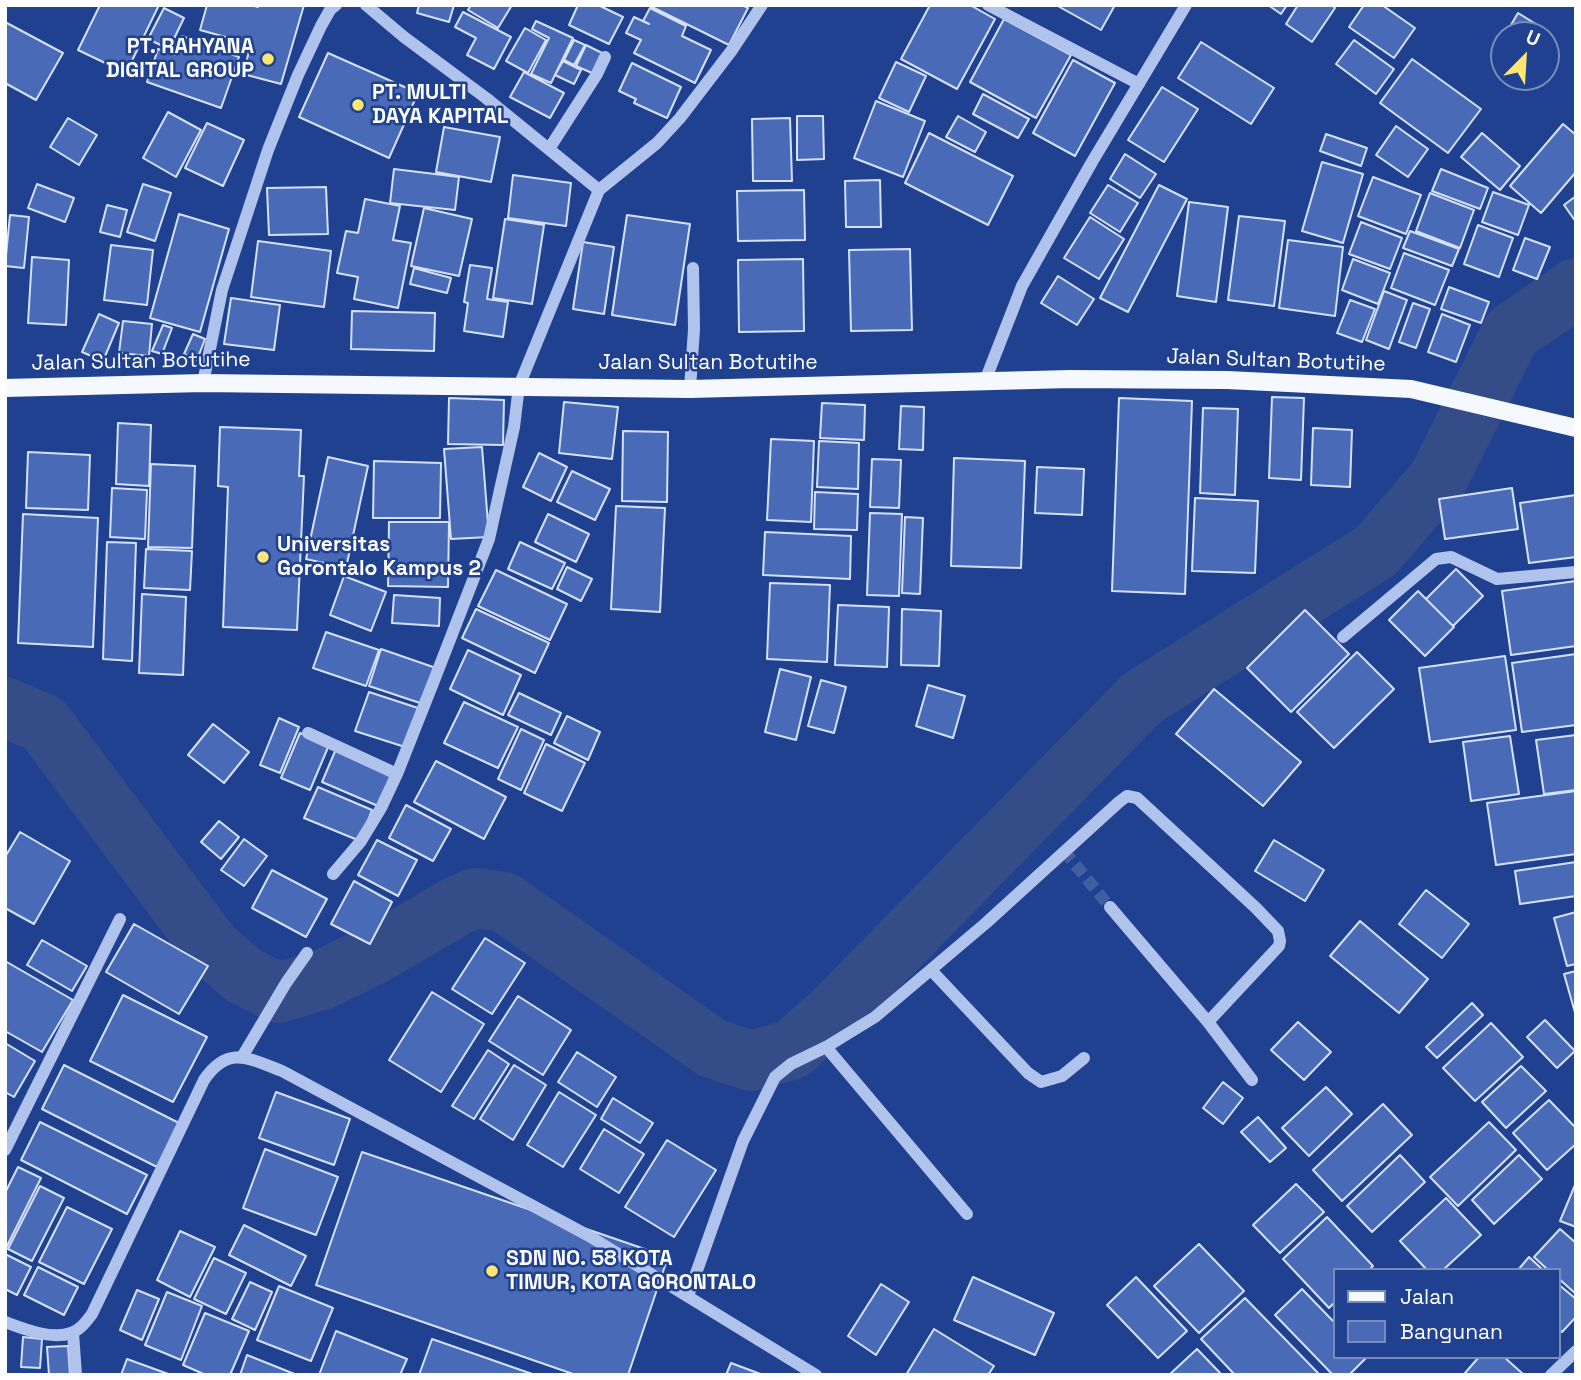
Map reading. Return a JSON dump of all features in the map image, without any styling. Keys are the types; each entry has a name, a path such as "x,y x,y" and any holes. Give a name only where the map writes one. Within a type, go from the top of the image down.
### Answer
{"main road":[{"name":"Jalan Sultan Botutihe","path":"5,388 204,383 690,389 1070,379 1227,380 1410,389 1576,428"}],"street":[{"path":"204,383 222,290 268,150 298,75 321,26 336,5"},
{"path":"366,5 599,190"},
{"path":"332,874 361,841 397,774 489,539 514,427 519,386 599,190 657,143 680,118 732,50 762,5"},
{"path":"988,5 1139,83"},
{"path":"985,381 1022,286 1186,5"},
{"path":"549,149 606,57"},
{"path":"690,389 694,329 693,268"},
{"path":"1343,637 1436,559 1451,557 1497,579 1576,572"},
{"path":"308,733 397,774"},
{"path":"688,1296 743,1141 775,1077 791,1064 826,1047 875,1017 986,923 1127,796 1137,798 1278,931 1279,946 1208,1022"},
{"path":"1110,907 1208,1022 1252,1080"},
{"path":"5,1150 120,919"},
{"path":"242,1057 307,953"},
{"path":"931,970 1028,1073 1041,1082 1062,1076 1084,1058"},
{"path":"826,1047 967,1214"},
{"path":"5,1322 23,1329 59,1335 73,1333 83,1325 92,1314 204,1080 212,1068 227,1058 242,1057 282,1071 589,1236 816,1375"},
{"path":"73,1333 76,1375"},
{"path":"1551,1375 1576,1351"}],"building":[{"path":"100,5 159,5 126,73 78,50"},
{"name":"PT. RAHYANA DIGITAL GROUP","path":"207,5 304,5 281,84 243,74 251,44 200,30"},
{"path":"419,5 454,5 449,22 417,13"},
{"path":"471,5 512,5 498,28 468,10"},
{"path":"578,5 598,5 623,17 609,44 569,25"},
{"path":"648,5 742,5 748,8 729,45"},
{"path":"930,5 970,5 995,19 957,89 901,59"},
{"path":"1056,5 1115,5 1101,30"},
{"path":"1268,5 1287,5 1281,14"},
{"path":"1298,5 1332,5 1335,8 1312,42 1286,24"},
{"path":"1364,5 1382,5 1415,28 1394,58 1349,27"},
{"path":"164,8 184,18 169,49 148,39"},
{"path":"650,8 686,26 682,36 711,50 695,83 634,53 641,40 626,33 634,17 649,24 643,21"},
{"path":"463,12 511,37 494,69 467,55 476,38 455,27"},
{"path":"1518,13 1531,21 1513,21"},
{"path":"1004,19 1071,55 1036,118 970,82"},
{"path":"536,21 573,38 551,83 531,74 549,38 532,29"},
{"path":"5,22 63,53 36,100 5,83"},
{"path":"525,28 546,40 528,73 506,61"},
{"path":"182,36 239,57 221,108 147,82 158,49 175,55"},
{"path":"574,40 585,45 574,65 564,60"},
{"path":"1354,40 1394,69 1376,94 1336,64"},
{"path":"1201,42 1274,88 1251,124 1178,78"},
{"path":"586,45 602,53 592,73 576,66"},
{"name":"PT. MULTI DAYA KAPITAL","path":"328,53 418,93 389,158 299,117"},
{"path":"1412,59 1481,109 1448,153 1380,103"},
{"path":"1073,60 1115,83 1075,156 1033,133"},
{"path":"563,61 581,70 574,84 555,75"},
{"path":"896,62 926,76 909,112 879,98"},
{"path":"632,63 681,87 667,118 634,103 636,99 619,91"},
{"path":"524,72 564,93 550,118 510,97"},
{"path":"1162,87 1198,109 1164,162 1128,140"},
{"path":"983,94 1029,119 1018,138 973,114"},
{"path":"876,101 925,121 903,177 854,158"},
{"path":"168,112 201,130 176,177 143,158"},
{"path":"797,116 823,116 824,159 797,160"},
{"path":"958,116 986,132 975,152 946,137"},
{"path":"68,118 97,135 79,165 50,147"},
{"path":"790,118 792,181 753,181 752,119"},
{"path":"207,123 244,140 223,186 185,168"},
{"path":"1563,124 1576,135 1576,172 1541,213 1510,186"},
{"path":"1396,126 1428,149 1408,177 1376,155"},
{"path":"444,127 500,137 491,182 436,172"},
{"path":"929,133 1013,176 988,225 905,183"},
{"path":"1482,133 1520,166 1500,190 1461,157"},
{"path":"1326,134 1367,148 1361,166 1320,151"},
{"path":"1125,154 1156,174 1140,198 1110,179"},
{"path":"1322,162 1363,174 1343,243 1302,231"},
{"path":"394,169 459,177 455,210 390,203"},
{"path":"1441,169 1488,188 1480,209 1432,191"},
{"path":"513,175 571,183 566,226 508,218"},
{"path":"1373,177 1421,195 1406,234 1358,216"},
{"path":"880,180 881,227 846,227 845,181"},
{"path":"37,184 74,198 65,222 28,208"},
{"path":"143,184 171,193 155,241 127,232"},
{"path":"1108,185 1138,203 1120,232 1090,213"},
{"path":"1159,185 1187,199 1128,312 1100,298"},
{"path":"326,187 328,234 269,235 267,188"},
{"path":"804,190 805,240 738,241 737,191"},
{"path":"1493,192 1529,205 1518,235 1482,222"},
{"path":"1430,193 1474,210 1460,248 1416,231"},
{"path":"1576,196 1576,222 1564,205"},
{"path":"365,199 400,206 393,240 411,243 398,308 354,299 358,277 337,273 346,231 358,233"},
{"path":"1189,202 1228,207 1216,302 1177,296"},
{"path":"107,205 127,210 120,237 100,232"},
{"path":"424,208 472,219 459,276 411,266"},
{"path":"179,214 229,229 200,332 150,318"},
{"path":"10,215 29,217 24,268 5,266"},
{"path":"627,215 690,224 675,325 612,315"},
{"path":"1239,216 1285,221 1274,306 1228,300"},
{"path":"1090,217 1124,239 1099,279 1064,258"},
{"path":"505,219 544,225 532,304 493,298"},
{"path":"1361,222 1402,238 1390,269 1349,254"},
{"path":"1478,225 1513,238 1499,277 1464,264"},
{"path":"1410,231 1459,249 1452,266 1403,248"},
{"path":"1525,238 1550,247 1537,279 1513,270"},
{"path":"1288,240 1343,247 1335,316 1279,308"},
{"path":"258,241 331,251 324,307 251,297"},
{"path":"583,242 614,247 604,314 573,309"},
{"path":"111,245 153,250 147,305 104,300"},
{"path":"910,249 912,330 851,331 849,250"},
{"path":"1404,253 1449,270 1435,305 1391,288"},
{"path":"32,257 69,260 66,325 28,323"},
{"path":"803,259 804,331 739,332 738,260"},
{"path":"1353,259 1390,273 1378,304 1342,290"},
{"path":"470,265 492,268 487,299 508,302 503,337 464,331 468,303 464,302"},
{"path":"414,268 451,278 447,293 410,284"},
{"path":"1058,276 1094,299 1077,325 1041,303"},
{"path":"1449,287 1489,302 1481,323 1441,309"},
{"path":"1384,291 1407,300 1389,349 1366,340"},
{"path":"231,298 280,305 274,350 224,344"},
{"path":"1350,300 1375,309 1362,342 1337,333"},
{"path":"1413,303 1430,309 1416,348 1399,342"},
{"path":"352,311 435,313 434,351 351,349"},
{"path":"99,314 119,323 103,361 82,352"},
{"path":"1442,314 1470,325 1456,362 1428,352"},
{"path":"123,321 152,324 149,356 119,353"},
{"path":"163,325 172,328 162,354 152,351"},
{"path":"193,334 205,339 197,360 184,354"},
{"path":"1272,397 1304,398 1301,480 1269,478"},
{"path":"449,398 504,400 503,445 448,444"},
{"path":"1119,398 1192,401 1185,594 1112,591"},
{"path":"564,402 618,407 612,459 559,453"},
{"path":"822,403 865,405 864,440 820,438"},
{"path":"901,406 924,407 923,450 899,449"},
{"path":"1203,408 1238,409 1235,495 1200,493"},
{"path":"118,423 151,425 149,486 116,484"},
{"name":"Universitas Gorontalo Kampus 2","path":"220,427 301,430 299,476 304,476 297,630 223,627 228,487 218,486"},
{"path":"1313,428 1352,430 1350,487 1311,485"},
{"path":"623,431 668,432 667,502 622,501"},
{"path":"771,439 814,441 811,522 767,520"},
{"path":"819,441 859,443 858,489 817,487"},
{"path":"482,447 489,537 451,539 444,449"},
{"path":"28,452 90,455 88,510 26,508"},
{"path":"539,453 567,467 551,501 523,487"},
{"path":"328,457 368,466 346,568 306,559"},
{"path":"954,458 1025,461 1021,568 951,566"},
{"path":"872,459 901,460 899,508 870,507"},
{"path":"374,461 441,463 440,518 373,518"},
{"path":"151,464 195,466 192,548 148,547"},
{"path":"1037,467 1084,469 1082,515 1035,513"},
{"path":"572,471 610,489 595,520 557,502"},
{"path":"112,488 147,490 145,539 110,537"},
{"path":"1512,488 1518,529 1445,539 1439,499"},
{"path":"815,492 858,494 857,530 814,529"},
{"path":"1576,495 1576,557 1529,563 1520,503"},
{"path":"1195,498 1258,501 1255,573 1192,571"},
{"path":"616,506 665,508 660,612 611,609"},
{"path":"870,513 902,514 899,596 867,595"},
{"path":"23,514 98,518 93,647 18,643"},
{"path":"548,514 589,534 576,562 535,542"},
{"path":"905,517 923,518 920,594 902,593"},
{"path":"389,522 449,522 448,587 388,586"},
{"path":"765,532 851,536 850,579 763,575"},
{"path":"107,542 136,543 132,661 103,659"},
{"path":"520,542 565,563 552,589 508,569"},
{"path":"146,549 192,551 190,590 144,588"},
{"path":"567,567 592,579 581,601 557,589"},
{"path":"1456,569 1483,596 1453,626 1426,599"},
{"path":"496,570 567,604 550,640 478,606"},
{"path":"344,576 386,592 371,631 330,615"},
{"path":"1576,581 1576,646 1511,655 1502,591"},
{"path":"770,583 830,585 827,662 767,659"},
{"path":"1418,591 1454,627 1425,656 1389,620"},
{"path":"142,594 186,597 183,675 139,673"},
{"path":"394,595 440,598 439,626 392,623"},
{"path":"838,605 889,607 887,667 835,665"},
{"path":"476,609 549,643 535,673 462,638"},
{"path":"902,609 941,611 939,666 901,665"},
{"path":"1305,610 1349,654 1291,712 1247,668"},
{"path":"326,632 379,650 366,686 313,668"},
{"path":"381,649 436,668 423,704 369,686"},
{"path":"468,650 521,675 503,715 450,689"},
{"path":"1357,652 1394,689 1334,748 1297,712"},
{"path":"1576,654 1576,725 1522,732 1512,663"},
{"path":"1505,656 1516,730 1430,742 1419,668"},
{"path":"780,669 811,677 796,740 765,732"},
{"path":"821,680 846,687 834,733 808,726"},
{"path":"928,685 965,696 953,738 916,726"},
{"path":"1214,689 1301,762 1263,806 1176,734"},
{"path":"369,692 418,708 405,747 355,731"},
{"path":"519,693 561,713 551,735 508,715"},
{"path":"464,702 518,727 498,768 444,743"},
{"path":"567,716 600,732 588,760 554,743"},
{"path":"279,718 299,727 280,773 260,765"},
{"path":"213,724 249,752 224,783 188,755"},
{"path":"521,729 544,740 521,790 498,779"},
{"path":"300,733 329,745 310,790 281,778"},
{"path":"1576,735 1576,790 1544,794 1536,740"},
{"path":"1510,736 1519,794 1471,801 1463,742"},
{"path":"546,744 585,763 562,811 524,793"},
{"path":"336,749 392,773 378,806 322,782"},
{"path":"436,761 506,797 484,839 414,802"},
{"path":"318,787 372,810 360,841 304,818"},
{"path":"1576,791 1576,854 1496,865 1487,803"},
{"path":"406,805 451,829 433,861 389,838"},
{"path":"219,821 239,837 221,859 201,842"},
{"path":"20,832 70,861 34,924 5,908 5,857"},
{"path":"244,839 267,856 244,886 221,870"},
{"path":"377,840 417,860 398,896 358,875"},
{"path":"1274,840 1324,870 1305,901 1255,871"},
{"path":"1576,862 1576,896 1520,904 1515,871"},
{"path":"272,870 327,899 306,937 252,908"},
{"path":"354,881 392,902 370,944 331,924"},
{"path":"1426,890 1469,924 1442,958 1399,924"},
{"path":"1576,912 1576,964 1567,966 1554,918"},
{"path":"1360,921 1428,979 1399,1013 1330,956"},
{"path":"134,924 208,966 179,1014 106,972"},
{"path":"485,938 525,963 492,1014 452,989"},
{"path":"42,940 87,966 72,991 27,965"},
{"path":"5,961 73,1000 42,1052 5,1031"},
{"path":"1576,971 1576,1016 1564,974"},
{"path":"432,992 484,1024 441,1092 389,1060"},
{"path":"123,995 207,1037 173,1102 90,1061"},
{"path":"518,996 571,1030 543,1075 489,1041"},
{"path":"1472,1003 1483,1015 1437,1058 1426,1047"},
{"path":"1545,1020 1575,1051 1557,1068 1527,1037"},
{"path":"1298,1022 1331,1052 1304,1080 1271,1050"},
{"path":"1491,1023 1523,1057 1475,1101 1443,1068"},
{"path":"5,1043 35,1061 14,1097 5,1092"},
{"path":"488,1050 509,1064 474,1119 452,1106"},
{"path":"577,1052 616,1077 597,1107 558,1082"},
{"path":"64,1065 179,1123 157,1167 42,1109"},
{"path":"514,1065 546,1085 513,1140 480,1119"},
{"path":"1521,1066 1546,1091 1506,1128 1482,1102"},
{"path":"1223,1082 1243,1098 1223,1124 1203,1108"},
{"path":"1326,1087 1352,1114 1309,1156 1282,1128"},
{"path":"276,1092 350,1119 334,1165 259,1138"},
{"path":"559,1092 596,1115 563,1167 527,1145"},
{"path":"613,1098 653,1123 640,1143 601,1119"},
{"path":"1549,1100 1576,1128 1576,1144 1547,1170 1513,1133"},
{"path":"1383,1104 1412,1135 1342,1201 1313,1170"},
{"path":"1258,1117 1286,1148 1270,1162 1241,1132"},
{"path":"40,1122 147,1175 127,1214 21,1160"},
{"path":"1489,1122 1516,1150 1458,1206 1430,1177"},
{"path":"604,1129 644,1154 619,1193 580,1169"},
{"path":"667,1140 716,1170 674,1237 625,1207"},
{"path":"265,1149 338,1177 316,1235 243,1208"},
{"name":"SDN NO. 58 KOTA TIMUR, KOTA GORONTALO","path":"362,1152 668,1257 628,1375 576,1375 316,1285"},
{"path":"1400,1155 1425,1182 1372,1232 1347,1206"},
{"path":"1519,1155 1542,1179 1494,1224 1472,1200"},
{"path":"18,1167 41,1178 6,1248 5,1193"},
{"path":"1296,1184 1324,1212 1280,1253 1253,1225"},
{"path":"40,1186 64,1198 32,1261 8,1249"},
{"path":"1576,1186 1576,1227 1560,1221"},
{"path":"1446,1198 1481,1235 1445,1268 1425,1268 1400,1241"},
{"path":"67,1207 112,1229 84,1284 39,1262"},
{"path":"1327,1217 1373,1266 1332,1268 1332,1305 1329,1308 1283,1259"},
{"path":"244,1225 306,1256 291,1286 229,1255"},
{"path":"1560,1229 1576,1243 1576,1294 1560,1280 1560,1268 1546,1268 1534,1257"},
{"path":"180,1231 215,1247 190,1297 157,1280"},
{"path":"1199,1244 1244,1291 1199,1333 1154,1286"},
{"path":"5,1254 31,1267 17,1295 5,1289"},
{"path":"1529,1257 1541,1268 1520,1268"},
{"path":"214,1258 246,1273 226,1314 194,1299"},
{"path":"38,1267 78,1287 64,1315 24,1295"},
{"path":"973,1277 1054,1313 1035,1355 954,1320"},
{"path":"1136,1277 1187,1331 1158,1358 1107,1305"},
{"path":"250,1282 272,1292 255,1330 232,1319"},
{"path":"881,1284 909,1302 876,1355 848,1336"},
{"path":"279,1286 333,1308 311,1361 257,1340"},
{"path":"1560,1286 1576,1299 1576,1317 1562,1332"},
{"path":"1302,1289 1332,1320 1332,1359 1365,1359 1349,1375 1333,1375 1275,1315"},
{"path":"137,1290 159,1299 142,1340 120,1330"},
{"path":"167,1292 202,1306 181,1360 145,1345"},
{"path":"1245,1298 1318,1373 1316,1375 1235,1375 1201,1339"},
{"path":"205,1313 249,1331 230,1375 206,1375 183,1365"},
{"path":"934,1329 994,1366 988,1375 906,1375"},
{"path":"336,1331 407,1359 400,1375 319,1375"},
{"path":"23,1337 42,1339 40,1368 21,1367"},
{"path":"432,1339 535,1375 419,1375"},
{"path":"68,1346 70,1375 49,1375 47,1347"},
{"path":"1197,1349 1222,1375 1169,1375"},
{"path":"247,1355 297,1375 240,1375"},
{"path":"127,1359 171,1375 121,1375"},
{"path":"1477,1359 1506,1359 1523,1374 1466,1375"},
{"path":"731,1363 763,1375 726,1375"}],"waterway":[{"path":"5,707 44,724 211,947 243,975 278,993 324,979 475,898 504,902 712,1048 751,1061 791,1050 832,1014 1142,698 1376,551 1438,479 1511,333 1576,288"}],"tunnel":[{"path":"1064,851 1110,907"}],"place":[{"name":"PT. RAHYANA DIGITAL GROUP","path":"268,59"},
{"name":"PT. MULTI DAYA KAPITAL","path":"358,105"},
{"name":"Universitas Gorontalo Kampus 2","path":"263,557"},
{"name":"SDN NO. 58 KOTA TIMUR, KOTA GORONTALO","path":"492,1271"}]}
